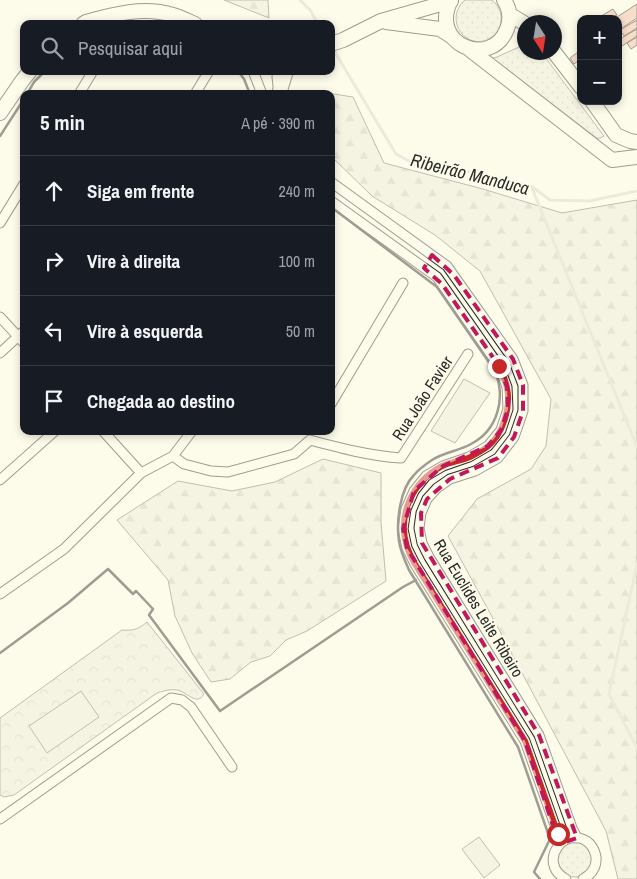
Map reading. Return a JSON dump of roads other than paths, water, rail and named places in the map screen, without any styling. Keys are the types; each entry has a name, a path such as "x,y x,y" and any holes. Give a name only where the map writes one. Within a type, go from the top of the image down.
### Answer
{"main road":[{"path":"337,42 381,21 451,0"},
{"path":"451,0 446,18 451,36"},
{"path":"381,21 440,29 458,43 477,50 488,48 498,43 505,35 509,25 510,14 504,0"},
{"path":"96,20 118,13 143,11 171,14 185,20"},
{"path":"510,14 517,18"},
{"path":"469,48 612,160 637,157"},
{"path":"560,60 577,82"},
{"path":"0,113 27,75"},
{"path":"280,90 285,75"},
{"path":"595,105 616,135 637,142"}],"street":[{"path":"81,90 91,75"},
{"path":"197,90 206,75"},
{"path":"255,75 260,90"},
{"path":"277,75 278,90"},
{"name":"Rua Euclides Leite Ribeiro","path":"335,185 447,266 513,360 522,385 523,411 514,437 498,458 475,471 450,479 437,488 427,499 421,513 419,528 422,543 429,557 539,734 577,838"},
{"path":"0,224 20,191"},
{"name":"Rua Euclides Leite Ribeiro","path":"335,204 437,277 499,366 507,388 508,409 501,430 488,446 469,457 443,466 426,476 414,491 406,509 404,529 407,548 415,564 525,741 558,834 559,844"},
{"path":"424,268 432,255"},
{"path":"335,397 403,282"},
{"path":"0,317 20,335"},
{"path":"0,353 20,338"},
{"name":"Rua João Favier","path":"310,440 355,452 401,458 468,354"},
{"path":"0,480 51,435"},
{"path":"107,435 140,473"},
{"path":"0,594 64,549 140,473 173,456 189,435"},
{"path":"173,456 184,464 211,471 228,472 294,454 310,440 313,435"},
{"path":"0,819 171,698 182,700 191,706 232,767"},
{"path":"566,879 555,870 553,854 556,847 562,842 569,838 577,838 585,840 595,852 595,867 591,874 584,879"}],"waterway":[{"name":"Ribeirão Manduca","path":"300,0 310,10 316,20"},
{"name":"Ribeirão Manduca","path":"335,52 396,154 416,165 470,172 531,186 550,200 589,201 637,191"},
{"path":"532,188 637,447"},
{"path":"637,564 609,694 637,748"}]}
